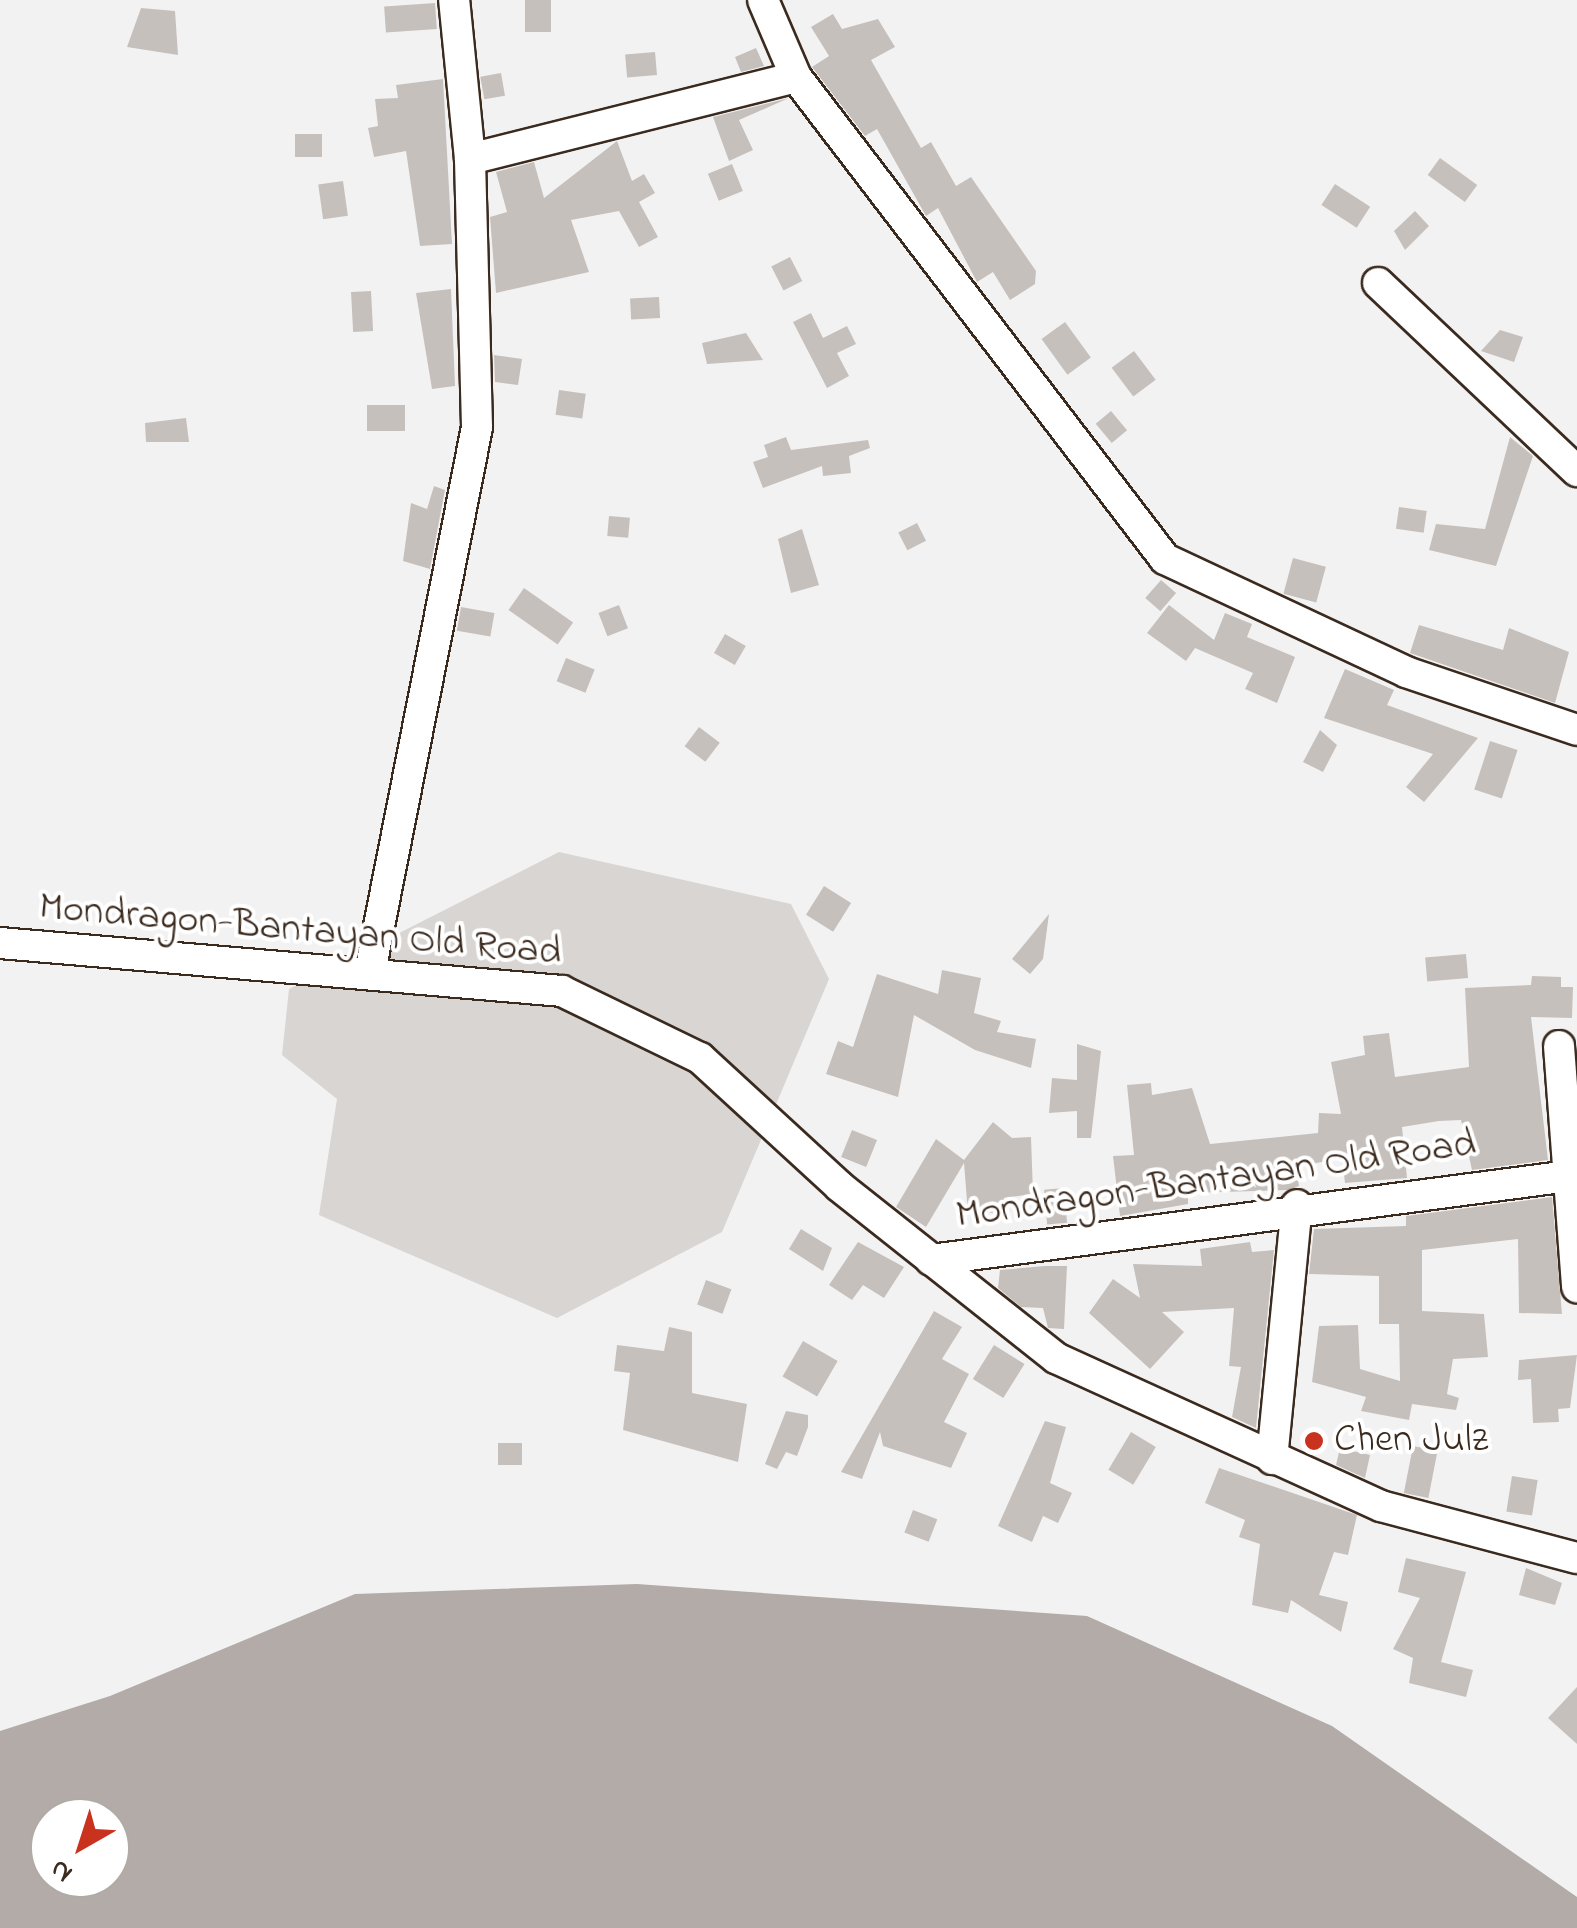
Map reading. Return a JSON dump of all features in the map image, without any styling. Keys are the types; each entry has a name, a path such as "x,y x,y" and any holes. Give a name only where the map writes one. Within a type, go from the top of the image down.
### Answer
{"street":[{"path":"370,972 477,427 470,159 454,0"},
{"path":"762,0 796,78 1165,559 1406,672 1577,730"},
{"path":"470,159 796,78"},
{"path":"1378,283 1577,471"},
{"name":"Mondragon-Bantayan Old Road","path":"0,943 562,991 700,1058 930,1260 1298,1205 1574,1175"},
{"path":"1560,1046 1574,1175 1577,1287"},
{"path":"1272,1459 1298,1205"},
{"path":"930,1260 1056,1358 1272,1459 1381,1506 1577,1558"}],"shaded area":[{"path":"559,852 791,904 829,979 722,1232 557,1318 319,1215 337,1099 282,1055 289,989"},
{"path":"637,1584 1087,1616 1332,1726 1577,1897 1577,1928 0,1928 0,1731 110,1696 355,1594"}],"building":[{"path":"525,0 551,0 551,32 525,32"},
{"path":"435,3 437,29 386,32 384,7"},
{"path":"141,8 175,11 178,55 127,47"},
{"path":"833,14 842,29 878,19 895,47 871,60 921,148 931,142 956,186 971,177 1036,271 1035,284 1010,300 993,272 977,282 938,208 926,216 877,129 865,136 812,67 829,56 811,27"},
{"path":"756,48 764,66 741,72 735,57"},
{"path":"655,52 657,75 627,78 625,55"},
{"path":"501,73 505,96 484,99 480,77"},
{"path":"443,79 452,244 420,246 406,151 374,157 368,128 378,126 375,99 398,98 396,85"},
{"path":"789,98 739,120 753,150 729,161 713,117"},
{"path":"295,134 322,134 322,157 295,157"},
{"path":"617,141 632,181 644,174 655,193 639,202 658,237 639,247 619,211 571,220 589,272 496,293 490,217 507,212 496,172 534,162 544,198"},
{"path":"1440,158 1477,185 1465,202 1428,175"},
{"path":"732,164 743,191 719,201 708,174"},
{"path":"343,181 348,216 323,219 318,184"},
{"path":"1335,184 1370,207 1357,228 1321,205"},
{"path":"1415,211 1429,226 1405,250 1394,231"},
{"path":"790,257 802,281 784,291 771,267"},
{"path":"451,289 455,386 432,389 416,293"},
{"path":"371,291 373,331 353,332 351,292"},
{"path":"659,297 660,318 631,319 630,299"},
{"path":"811,313 823,338 847,326 856,344 837,353 849,376 827,388 793,322"},
{"path":"1065,322 1091,358 1067,375 1042,339"},
{"path":"1500,330 1523,337 1514,362 1481,351"},
{"path":"746,333 763,360 707,364 702,343"},
{"path":"1134,351 1156,380 1133,397 1112,368"},
{"path":"494,355 522,359 518,385 495,382"},
{"path":"559,390 586,394 582,419 556,415"},
{"path":"367,405 405,405 405,431 367,431"},
{"path":"1111,411 1127,430 1112,443 1096,424"},
{"path":"186,418 189,442 146,442 145,423"},
{"path":"786,437 791,450 868,440 870,448 849,456 851,473 823,476 822,466 763,488 753,462 768,457 764,445"},
{"path":"1510,437 1533,456 1496,566 1429,550 1436,524 1485,529"},
{"path":"434,486 445,490 430,569 403,561 411,503 427,509"},
{"path":"1399,507 1427,511 1424,533 1396,529"},
{"path":"609,516 630,518 628,538 607,536"},
{"path":"917,523 926,541 907,550 898,533"},
{"path":"802,529 819,585 791,593 778,539"},
{"path":"1293,558 1326,567 1316,603 1283,594"},
{"path":"1161,580 1176,593 1160,611 1145,598"},
{"path":"524,588 573,622 558,645 509,610"},
{"path":"619,605 628,628 607,636 598,613"},
{"path":"1169,605 1214,640 1225,613 1252,624 1247,637 1295,657 1277,703 1245,689 1253,673 1195,648 1186,661 1147,633"},
{"path":"461,607 494,613 490,637 457,631"},
{"path":"1419,625 1503,650 1509,628 1569,652 1555,703 1410,653"},
{"path":"725,634 746,646 735,665 714,653"},
{"path":"566,658 595,670 585,693 557,681"},
{"path":"1345,669 1394,690 1387,705 1478,738 1424,802 1406,787 1433,754 1324,718"},
{"path":"699,727 720,743 705,762 685,746"},
{"path":"1320,730 1337,745 1323,772 1303,762"},
{"path":"1490,741 1518,750 1502,798 1474,790"},
{"path":"824,886 851,903 833,932 806,915"},
{"path":"1049,914 1043,959 1030,974 1012,959"},
{"path":"1466,954 1468,978 1427,981 1425,958"},
{"path":"942,970 981,978 974,1013 1001,1021 997,1032 1036,1039 1031,1068 975,1050 914,1015 898,1097 826,1074 838,1041 853,1047 877,974 938,994"},
{"path":"1532,976 1561,977 1561,987 1573,987 1572,1018 1531,1017 1548,1160 1472,1170 1461,1120 1439,1121 1402,1127 1407,1178 1345,1183 1342,1158 1296,1167 1299,1186 1287,1190 1188,1193 1188,1204 1120,1216 1113,1156 1134,1155 1127,1085 1151,1083 1152,1095 1192,1088 1210,1144 1318,1133 1319,1113 1341,1114 1331,1062 1365,1055 1363,1036 1389,1033 1395,1077 1469,1067 1465,988 1531,985"},
{"path":"1077,1044 1101,1051 1091,1138 1077,1138 1077,1111 1049,1113 1052,1078 1077,1080"},
{"path":"993,1122 1012,1138 1031,1137 1033,1194 1004,1198 1005,1212 968,1214 964,1163 926,1227 896,1207 936,1139 964,1160"},
{"path":"852,1130 877,1140 866,1167 841,1157"},
{"path":"1064,1188 1067,1223 1047,1225 1044,1190"},
{"path":"1552,1197 1562,1314 1519,1313 1518,1239 1422,1250 1422,1311 1484,1314 1488,1357 1453,1359 1447,1394 1459,1398 1456,1410 1412,1404 1409,1420 1361,1411 1366,1397 1312,1382 1319,1326 1358,1325 1360,1369 1400,1381 1399,1324 1379,1324 1379,1276 1309,1274 1314,1229 1406,1226 1406,1216"},
{"path":"801,1229 832,1248 823,1271 789,1249"},
{"path":"858,1242 904,1267 884,1298 863,1285 852,1300 829,1285"},
{"path":"1250,1242 1252,1252 1274,1250 1256,1428 1232,1417 1241,1367 1229,1366 1234,1308 1162,1312 1184,1332 1150,1369 1089,1313 1113,1279 1140,1298 1133,1264 1202,1266 1200,1249"},
{"path":"1067,1266 1064,1329 1048,1328 1043,1308 1021,1307 998,1288 1000,1270"},
{"path":"706,1280 731,1289 722,1314 697,1304"},
{"path":"934,1311 962,1327 942,1359 969,1374 944,1422 967,1433 951,1468 883,1446 880,1432 862,1479 841,1472"},
{"path":"669,1327 692,1332 692,1393 747,1404 738,1462 623,1430 630,1373 614,1371 617,1345 664,1351"},
{"path":"803,1341 838,1361 817,1397 782,1377"},
{"path":"994,1345 1025,1364 1003,1398 973,1379"},
{"path":"1577,1355 1570,1408 1558,1409 1559,1422 1533,1423 1531,1379 1518,1380 1519,1360"},
{"path":"786,1411 808,1415 808,1427 797,1456 786,1452 777,1469 765,1464"},
{"path":"1045,1421 1066,1427 1050,1483 1072,1493 1058,1523 1043,1516 1032,1542 998,1526"},
{"path":"1131,1432 1156,1447 1133,1485 1108,1470"},
{"path":"498,1443 522,1443 522,1465 498,1465"},
{"path":"1413,1446 1438,1451 1428,1498 1404,1493"},
{"path":"1340,1448 1370,1455 1365,1478 1336,1465"},
{"path":"1219,1468 1357,1515 1348,1555 1334,1552 1319,1595 1348,1602 1341,1632 1291,1600 1288,1613 1252,1605 1260,1544 1239,1537 1245,1520 1205,1503"},
{"path":"1512,1476 1538,1480 1532,1516 1506,1512"},
{"path":"913,1510 937,1519 929,1542 904,1532"},
{"path":"1406,1558 1466,1572 1441,1662 1473,1670 1466,1697 1409,1683 1413,1658 1393,1649 1420,1598 1398,1592"},
{"path":"1526,1568 1562,1583 1555,1605 1519,1595"},
{"path":"1577,1687 1577,1744 1548,1718"}],"place":[{"name":"Chen Julz","path":"1314,1441"}]}
